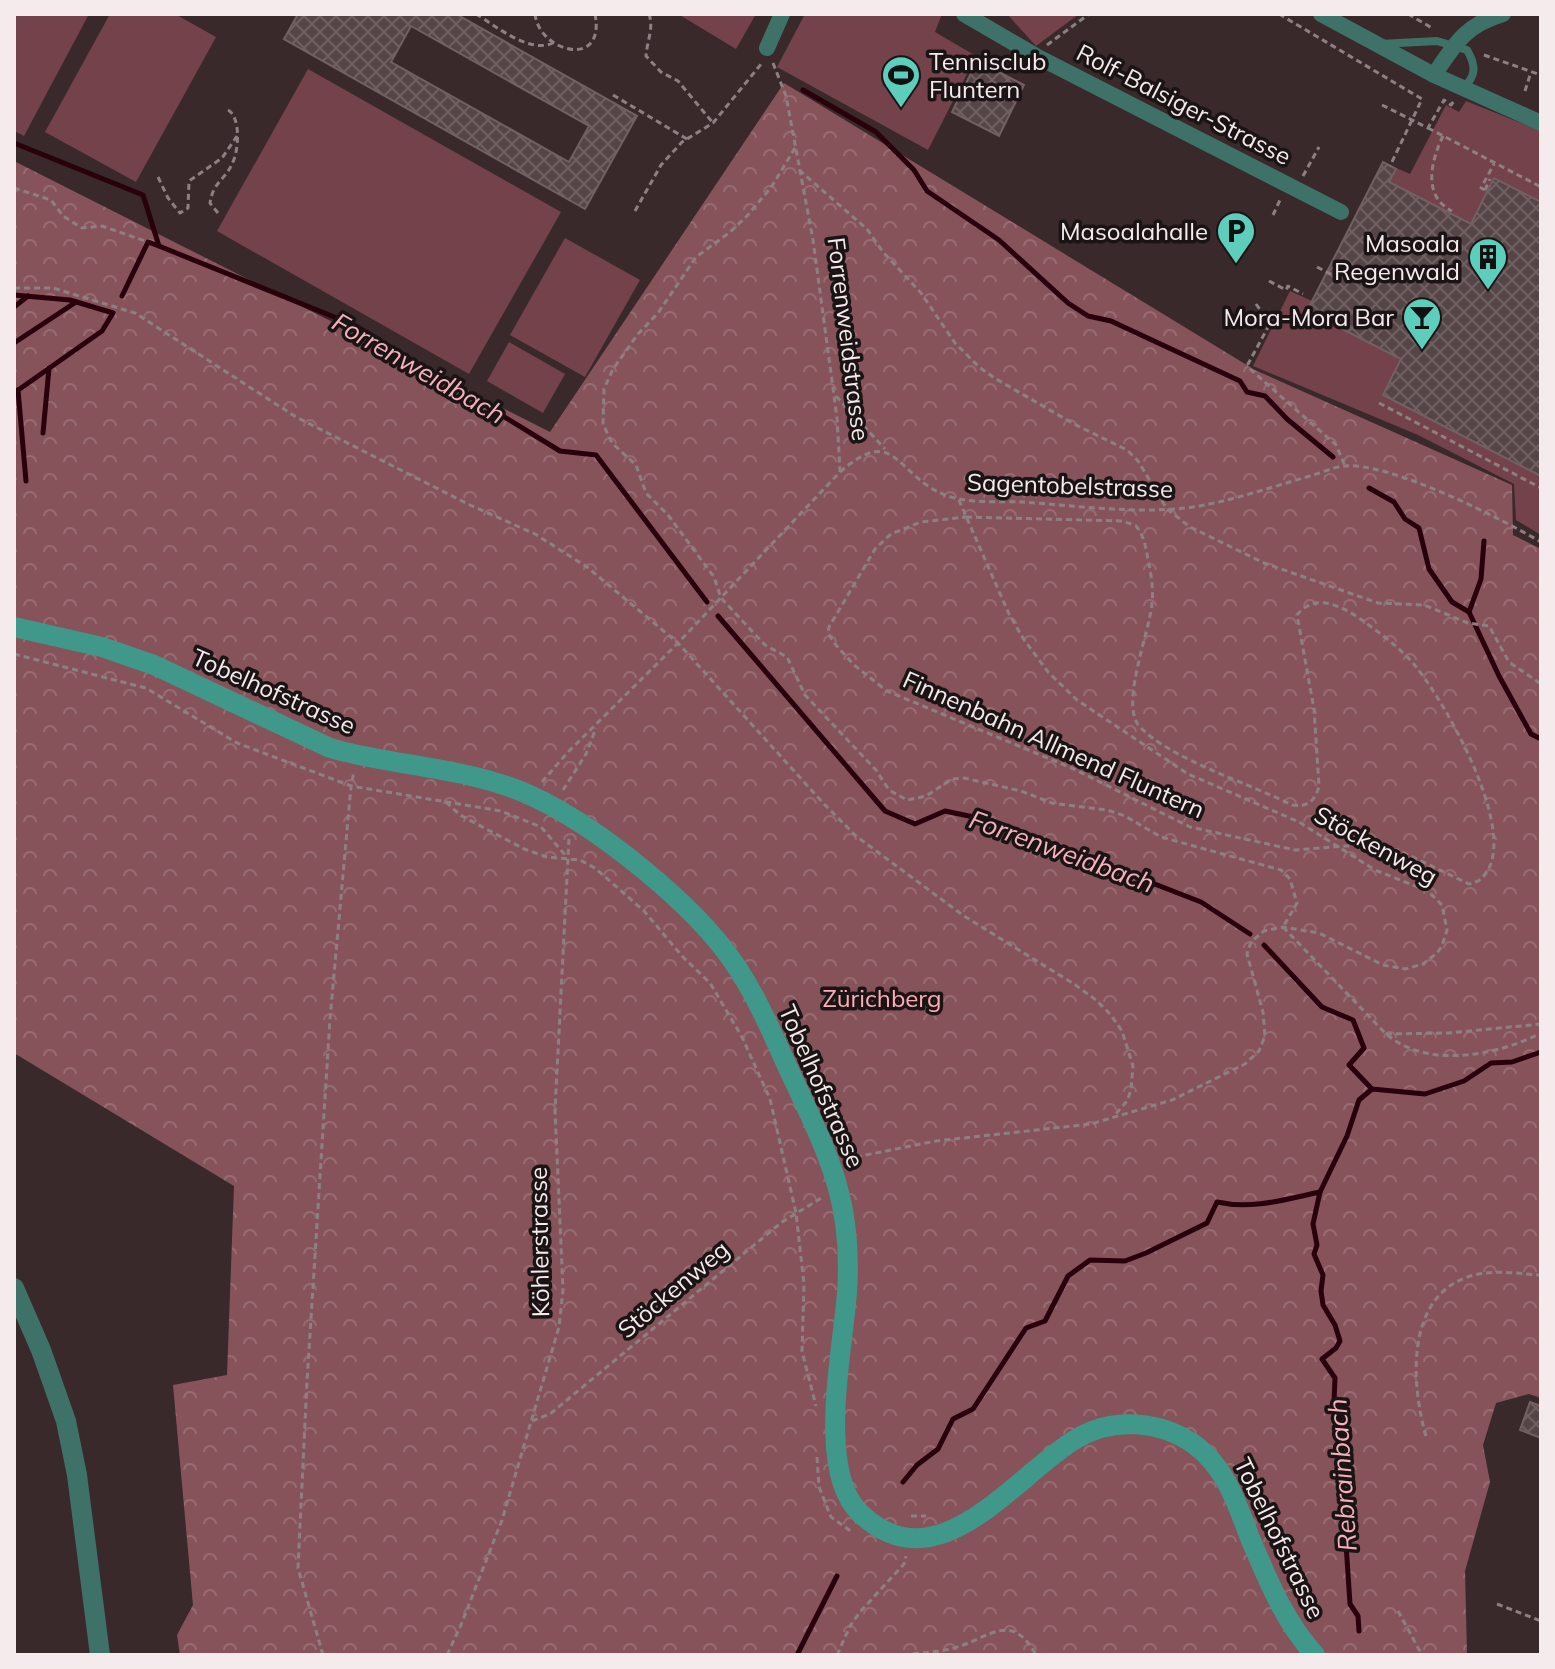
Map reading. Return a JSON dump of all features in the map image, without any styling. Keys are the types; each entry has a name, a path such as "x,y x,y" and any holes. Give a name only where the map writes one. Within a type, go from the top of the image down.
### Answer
{"main road":[{"name":"Tobelhofstrasse","path":"14,627 127,654 295,734 358,756 498,783 534,796 586,827 644,870 725,951 749,987 831,1162 839,1186 847,1239 847,1288 834,1437 841,1482 858,1512 888,1532 909,1537 934,1535 987,1511 1060,1450 1087,1433 1125,1424 1167,1430 1198,1448 1224,1476 1279,1604 1293,1628 1315,1655"}],"street":[{"path":"767,48 782,14"},
{"name":"Rolf-Balsiger-Strasse","path":"964,14 1036,56 1341,212"},
{"path":"1321,14 1461,89 1541,123"},
{"path":"1434,75 1467,30 1484,19 1503,14"},
{"path":"14,1288 41,1350 66,1421 77,1475 100,1655"}],"lane":[{"path":"1376,44 1437,41 1467,50 1473,59 1474,71 1471,82 1461,89"}],"path":[{"path":"476,14 532,46 545,47 553,43"},
{"path":"535,14 536,22 553,43 567,51 579,49 595,40 598,30 595,14"},
{"path":"649,14 653,24 646,56 661,72 678,81 713,123"},
{"path":"1036,56 1089,14"},
{"path":"1279,14 1422,99 1390,166"},
{"path":"635,211 661,165 687,139 713,123 764,62 767,48"},
{"name":"Forrenweidstrasse","path":"534,796 568,752 678,643 840,472 834,393 813,240 786,96 767,48"},
{"path":"1525,91 1531,72"},
{"path":"1428,128 1444,100 1451,105 1461,89"},
{"path":"613,95 687,139"},
{"path":"1382,105 1541,187"},
{"path":"218,213 210,203 212,190 233,164 237,136 238,121 234,113 228,110"},
{"path":"158,177 168,198 180,213 188,208 189,181 222,158 237,136"},
{"path":"1443,136 1431,166 1431,177 1436,199 1452,211"},
{"path":"1297,188 1319,147"},
{"path":"795,148 772,186 748,215 696,257 658,313 638,334 613,369 604,389 603,424 612,443 636,465 646,493 668,515 714,577 721,598 765,645 787,657 805,695 876,770 889,790 907,800 926,796 952,779 964,778 1021,791 1052,803 1107,810 1125,816 1161,837 1281,870 1290,879 1297,903 1283,927 1264,931 1247,949 1259,994 1265,1036 1259,1051 1245,1064 1172,1100 1091,1124 936,1141 831,1162"},
{"path":"1490,179 1485,190 1481,188 1495,163"},
{"path":"799,170 867,229 890,261 921,293 955,343 979,367 1074,424 1127,450 1138,461 1167,509 1203,534 1264,563 1378,603 1433,607 1468,623 1485,624 1509,662 1541,684"},
{"path":"14,188 51,200 63,216 82,228 102,226 148,242"},
{"path":"1273,215 1282,198"},
{"path":"1317,267 1336,277"},
{"path":"1269,281 1303,294"},
{"path":"14,288 53,288 135,313 296,417 470,505 535,534 587,567 678,643 856,836 964,916 1074,984 1111,1015 1122,1031 1133,1066 1127,1101 1114,1116"},
{"path":"1256,304 1273,318 1248,364 1250,369 1336,445 1345,466"},
{"name":"Sagentobelstrasse","path":"834,393 887,452 934,490 958,498 1167,509 1203,506 1345,466 1405,478 1512,525 1541,542"},
{"path":"1379,403 1541,488"},
{"path":"840,472 868,451 879,449 887,452"},
{"name":"Stöckenweg","path":"958,498 1009,614 1023,638 1048,672 1077,700 1188,774 1299,822 1375,870 1418,886 1436,897 1442,905 1447,923 1442,946 1423,964 1405,969 1394,969 1319,933 1283,927"},
{"name":"Finnenbahn Allmend Fluntern","path":"966,517 1123,521 1136,526 1144,540 1153,593 1149,627 1131,703 1135,721 1154,738 1187,757 1292,805 1303,806 1317,795 1319,786 1314,709 1297,615 1308,605 1335,604 1360,619 1403,653 1433,692 1473,765 1489,809 1495,851 1481,880 1469,884 1398,850 1360,845 1339,847 1295,850 1190,827 1074,769 901,698 854,665 830,638 829,627 875,549 904,527 966,517"},
{"path":"14,654 146,688 237,743 351,786 501,811 541,827 567,857"},
{"path":"563,790 586,754 598,724"},
{"path":"323,1655 298,1568 330,1019 351,786 358,756"},
{"path":"446,802 460,815 524,849 547,857 580,860 610,878 710,983 742,1037 770,1099 796,1213 804,1284 802,1351 818,1414"},
{"name":"Köhlerstrasse","path":"447,1655 493,1545 559,1327 563,1290 555,1110 567,857"},
{"path":"1283,927 1386,1034 1413,1051 1445,1056 1497,1048 1541,1033"},
{"path":"1386,1034 1449,1033 1541,1024"},
{"name":"Stöckenweg","path":"532,1421 550,1414 796,1213 839,1186"},
{"path":"1426,1436 1418,1403 1417,1346 1421,1324 1434,1301 1452,1285 1477,1274 1541,1275"},
{"path":"817,1455 819,1487 831,1517 858,1536"},
{"path":"911,1516 927,1516"},
{"path":"837,1655 855,1619 904,1564 907,1556"},
{"path":"1497,1604 1541,1621"},
{"path":"1398,1611 1422,1655"},
{"path":"903,1655 954,1648 1003,1630 1022,1635 1036,1655"}],"shaded area":[{"path":"14,14 89,14 24,136 14,131"},
{"path":"110,14 175,14 216,37 136,182 45,132"},
{"path":"678,14 756,14 736,49"},
{"name":"Tennisclub Fluntern","path":"805,14 942,14 935,32 976,56 928,150 777,67"},
{"path":"1007,14 1079,14 1036,46"},
{"path":"308,69 561,212 469,374 217,231"},
{"path":"1466,101 1541,131 1541,535 1516,520 1514,484 1418,435 1253,366 1290,291 1312,301 1383,162 1410,174 1446,105 1459,112"},
{"path":"565,238 640,280 585,377 510,335"},
{"path":"509,342 565,374 543,413 487,381"}],"green space":[{"name":"Zürichberg","path":"784,83 1255,370 1512,485 1513,535 1541,549 1541,1398 1529,1394 1496,1403 1483,1445 1490,1482 1465,1571 1467,1655 180,1655 177,1635 193,1605 173,1385 227,1375 234,1186 14,1053 14,161 550,432"}],"building":[{"path":"298,14 456,14 637,116 585,209 284,39","holes":["411,26 589,126 569,162 391,62"]},
{"path":"977,61 1024,85 999,136 952,112"},
{"name":"Masoala Regenwald","path":"1383,162 1396,169 1389,182 1471,224 1494,178 1541,202 1541,476 1383,395 1401,359 1307,311"},
{"path":"1530,1402 1541,1406 1541,1438 1520,1430"}],"waterway":[{"path":"803,90 876,132 914,170 927,191 999,240 1068,303 1088,316 1111,321 1240,381 1247,392 1265,396 1287,419 1333,457"},
{"name":"Forrenweidbach","path":"14,143 143,195 159,246 354,325 560,451 596,455 707,602"},
{"path":"122,296 148,242 159,246"},
{"path":"14,295 70,300 113,313 102,331 14,393"},
{"path":"14,307 28,296"},
{"path":"14,343 76,302"},
{"path":"43,433 49,368"},
{"path":"18,390 26,481"},
{"path":"1369,488 1394,502 1405,519 1419,528 1429,569 1452,602 1469,612 1531,734 1541,739"},
{"path":"1469,612 1481,579 1484,541"},
{"name":"Forrenweidbach","path":"718,616 885,811 915,824 945,811 993,821 1201,902 1250,934"},
{"name":"Forrenweidbach","path":"1264,945 1322,1007 1353,1020 1364,1048 1349,1065 1372,1089"},
{"name":"Rebrainbach","path":"1359,1631 1358,1616 1350,1604 1341,1469 1342,1426 1334,1401 1335,1378 1322,1359 1340,1341 1323,1305 1323,1275 1314,1254 1317,1245 1313,1224 1320,1192 1347,1136 1359,1100 1372,1089 1425,1094 1464,1081 1491,1063 1512,1062 1541,1052"},
{"path":"903,1482 917,1465 938,1449 953,1419 973,1409 1026,1328 1045,1321 1068,1276 1090,1260 1125,1261 1146,1253 1207,1223 1217,1202 1256,1204 1320,1192"},
{"path":"797,1655 837,1576"}],"place":[{"name":"Tennisclub Fluntern","path":"901,109"},
{"name":"Masoalahalle","path":"1236,265"},
{"name":"Masoala Regenwald","path":"1488,291"},
{"name":"Mora-Mora Bar","path":"1422,351"}]}
